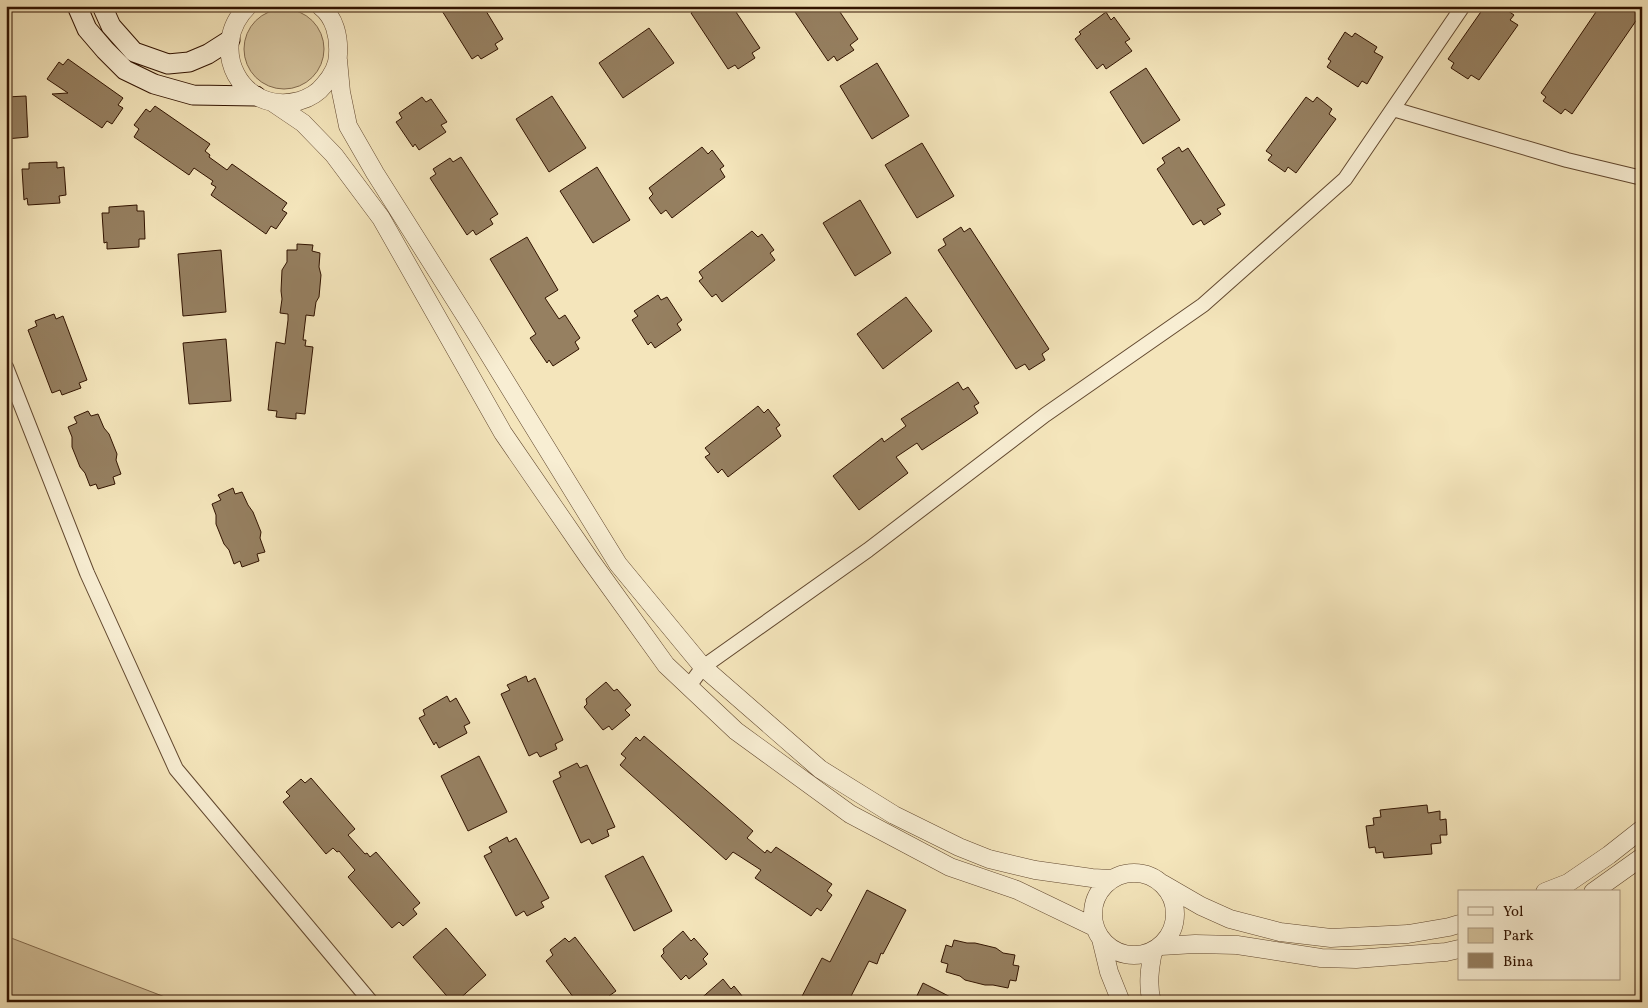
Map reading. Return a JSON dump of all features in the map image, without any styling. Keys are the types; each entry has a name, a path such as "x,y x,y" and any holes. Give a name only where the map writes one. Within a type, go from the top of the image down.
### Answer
{"main road":[{"path":"77,6 88,29 125,70 154,84 193,95 264,99"},
{"path":"102,6 111,26 134,52 168,64 190,62 208,54 230,36"}],"street":[{"path":"228,6 230,36 228,51 233,70 242,85 303,123 334,155 382,218 503,433 589,558 666,665 736,732 850,814 950,868 1017,890 1098,933 1110,949 1123,954 1136,956 1157,948 1195,944 1237,945 1322,958 1356,959 1446,952 1458,948"},
{"path":"230,36 239,15 248,6"},
{"path":"320,6 335,25 339,42 338,60 341,92 348,126 375,174 469,322 618,564 703,667 820,769 894,815 959,847 989,859 1035,870 1111,879"},
{"path":"689,686 703,667 868,550 1045,415 1203,305 1345,179 1463,6"},
{"path":"264,99 289,103 306,99 321,90 332,76 338,60"},
{"path":"1393,109 1567,160 1642,178"},
{"path":"6,367 87,572 176,768 371,1002"},
{"path":"1550,890 1568,883 1609,855 1642,829"},
{"path":"1596,890 1642,856"},
{"path":"1121,1002 1109,972 1092,914 1094,901 1101,888 1111,879 1124,873 1138,872 1152,876 1201,906 1230,919 1280,932 1331,938 1408,934 1458,924"},
{"path":"1152,1002 1149,974 1157,948 1169,936 1174,924 1175,909 1171,896 1163,884"}],"green space":[{"path":"284,9 299,12 312,21 321,34 324,49 321,64 312,77 299,86 284,89 269,86 256,77 247,64 244,49 247,34 256,21 269,12"},
{"path":"6,936 178,1002 6,1002"}],"building":[{"path":"439,6 483,6 503,39 495,44 498,49 481,59 478,55 472,59"},
{"path":"700,6 732,6 760,48 752,53 755,58 738,69 735,65 728,69 691,13"},
{"path":"791,6 836,6 858,39 850,45 854,50 837,61 834,56 828,61"},
{"path":"1485,6 1501,6 1514,15 1510,20 1518,25 1479,80 1471,75 1468,79 1451,68 1454,63 1448,59"},
{"path":"1600,6 1642,6 1642,12 1572,114 1565,109 1561,114 1543,101 1546,97 1541,93"},
{"path":"1106,12 1111,20 1114,17 1130,39 1125,42 1132,51 1106,69 1103,64 1097,69 1075,39 1081,34 1079,32"},
{"path":"649,28 674,63 623,98 599,63"},
{"path":"1345,32 1352,37 1355,33 1377,47 1374,52 1383,57 1367,84 1362,81 1358,87 1327,67 1331,61 1328,59"},
{"path":"68,59 123,98 118,105 123,108 112,124 107,121 102,128 52,94 68,93 47,79 59,62 63,65"},
{"path":"877,63 909,116 872,139 840,86"},
{"path":"1146,68 1180,120 1143,144 1110,92"},
{"path":"26,96 28,137 6,139 6,97"},
{"path":"552,96 586,148 549,172 516,119"},
{"path":"422,97 426,102 431,99 447,122 441,125 446,132 419,150 415,144 413,147 396,122 402,118 399,113"},
{"path":"1306,97 1313,102 1317,97 1332,109 1329,114 1336,119 1296,173 1288,167 1285,172 1268,160 1272,155 1266,151"},
{"path":"155,106 210,144 205,151 210,155 209,157 227,170 232,164 287,203 282,210 287,213 276,229 271,226 266,234 211,195 216,187 211,184 213,181 194,168 189,175 134,137 139,129 134,125 146,109 150,112"},
{"path":"922,143 954,196 917,218 885,165"},
{"path":"702,147 708,154 712,150 724,166 720,169 725,177 672,218 666,210 661,214 649,198 653,194 649,188"},
{"path":"1179,147 1182,152 1188,148 1225,205 1217,209 1221,214 1204,225 1201,220 1193,225 1157,169 1165,163 1162,158"},
{"path":"461,157 498,214 490,219 493,224 476,235 473,230 467,235 430,178 436,174 433,169 450,158 453,162"},
{"path":"57,162 57,168 64,167 66,195 59,196 60,203 28,205 27,198 24,200 22,169 29,169 29,163"},
{"path":"597,167 630,220 593,243 560,191"},
{"path":"860,200 891,253 855,276 823,223"},
{"path":"137,205 137,211 144,211 145,239 139,239 139,247 107,249 107,242 104,243 102,213 109,213 109,207"},
{"path":"961,227 964,232 970,228 1049,349 1042,354 1045,360 1029,370 1025,364 1016,369 938,250 946,245 943,239"},
{"path":"752,231 758,237 762,234 774,250 770,253 775,260 722,302 716,294 712,297 699,281 703,278 699,272"},
{"path":"527,237 558,290 545,298 559,319 565,315 580,338 575,342 579,349 553,366 549,360 547,363 530,338 536,334 490,259"},
{"path":"297,244 313,245 312,251 320,253 319,267 321,275 319,297 316,302 314,316 306,315 303,340 306,340 305,346 313,347 305,414 296,413 296,419 276,417 277,411 268,410 276,342 285,344 288,320 288,314 280,313 282,270 287,262 287,250 297,250"},
{"path":"221,250 226,312 183,316 178,254"},
{"path":"658,295 661,300 667,297 682,320 677,324 681,330 655,348 651,342 648,345 632,320 638,316 634,311"},
{"path":"906,297 932,331 883,369 857,334"},
{"path":"54,314 56,319 63,316 87,380 79,383 81,388 62,395 60,390 52,393 28,330 37,326 35,321"},
{"path":"226,339 231,401 189,404 183,343"},
{"path":"958,382 963,390 968,387 979,403 974,406 978,413 922,450 917,443 896,457 908,473 859,510 833,476 882,438 884,442 906,426 901,419"},
{"path":"758,406 764,413 768,409 780,425 776,428 781,436 728,477 722,469 718,473 705,457 710,454 705,448"},
{"path":"88,411 91,416 98,414 109,434 117,454 116,460 121,474 113,477 115,484 98,489 96,484 90,486 85,473 80,467 72,447 72,437 68,427 77,423 74,417"},
{"path":"233,488 235,494 242,492 253,512 261,532 260,538 265,552 257,554 259,561 242,567 240,561 234,564 229,550 224,544 216,524 216,515 212,504 221,500 218,495"},
{"path":"526,676 528,682 535,678 563,740 555,744 557,749 540,757 537,752 529,756 501,694 510,690 507,685"},
{"path":"606,682 614,691 617,689 631,705 625,710 630,715 612,730 609,726 603,730 584,707 587,704 586,699"},
{"path":"447,696 450,702 456,698 470,723 464,726 467,733 439,748 436,742 434,745 419,718 425,715 423,710"},
{"path":"644,736 753,831 747,838 765,853 767,850 771,853 776,847 832,884 827,891 832,895 821,911 817,908 811,916 755,878 761,870 733,852 726,860 620,765 626,758 621,754 636,737 640,741"},
{"path":"479,756 507,812 468,831 441,776"},
{"path":"577,763 580,768 587,765 615,827 607,830 609,836 592,844 589,839 581,843 553,781 561,777 559,772"},
{"path":"311,778 355,829 348,835 365,854 367,853 370,857 376,852 420,903 413,909 417,914 403,926 399,922 392,928 348,877 355,870 339,851 337,852 333,848 326,854 283,802 290,796 286,792 301,779 305,783"},
{"path":"1427,805 1428,813 1440,811 1440,820 1446,819 1447,835 1440,835 1441,843 1431,844 1432,854 1384,858 1383,852 1376,853 1375,847 1369,848 1366,826 1374,825 1373,818 1381,817 1380,810"},
{"path":"507,837 509,842 516,838 549,898 541,902 544,907 527,916 524,911 516,916 484,856 492,852 489,847"},
{"path":"643,856 672,911 634,931 605,876"},
{"path":"867,890 906,910 883,954 881,953 877,964 869,961 848,1002 799,1002 822,958 830,962"},
{"path":"446,928 486,975 456,1002 452,1002 413,957"},
{"path":"683,931 691,941 694,938 708,954 703,959 707,964 689,979 686,975 681,980 661,956 664,953 663,949"},
{"path":"575,937 616,991 609,996 614,1002 577,1002 546,961 553,955 550,950 565,938 569,942"},
{"path":"954,940 996,948 1003,953 1015,955 1013,965 1019,966 1016,981 1010,980 1008,988 965,980 960,976 946,972 948,964 941,962 946,945 952,947"},
{"path":"723,979 731,989 734,986 747,1002 697,1002"},
{"path":"923,983 935,989 960,1002 914,1002"}]}
